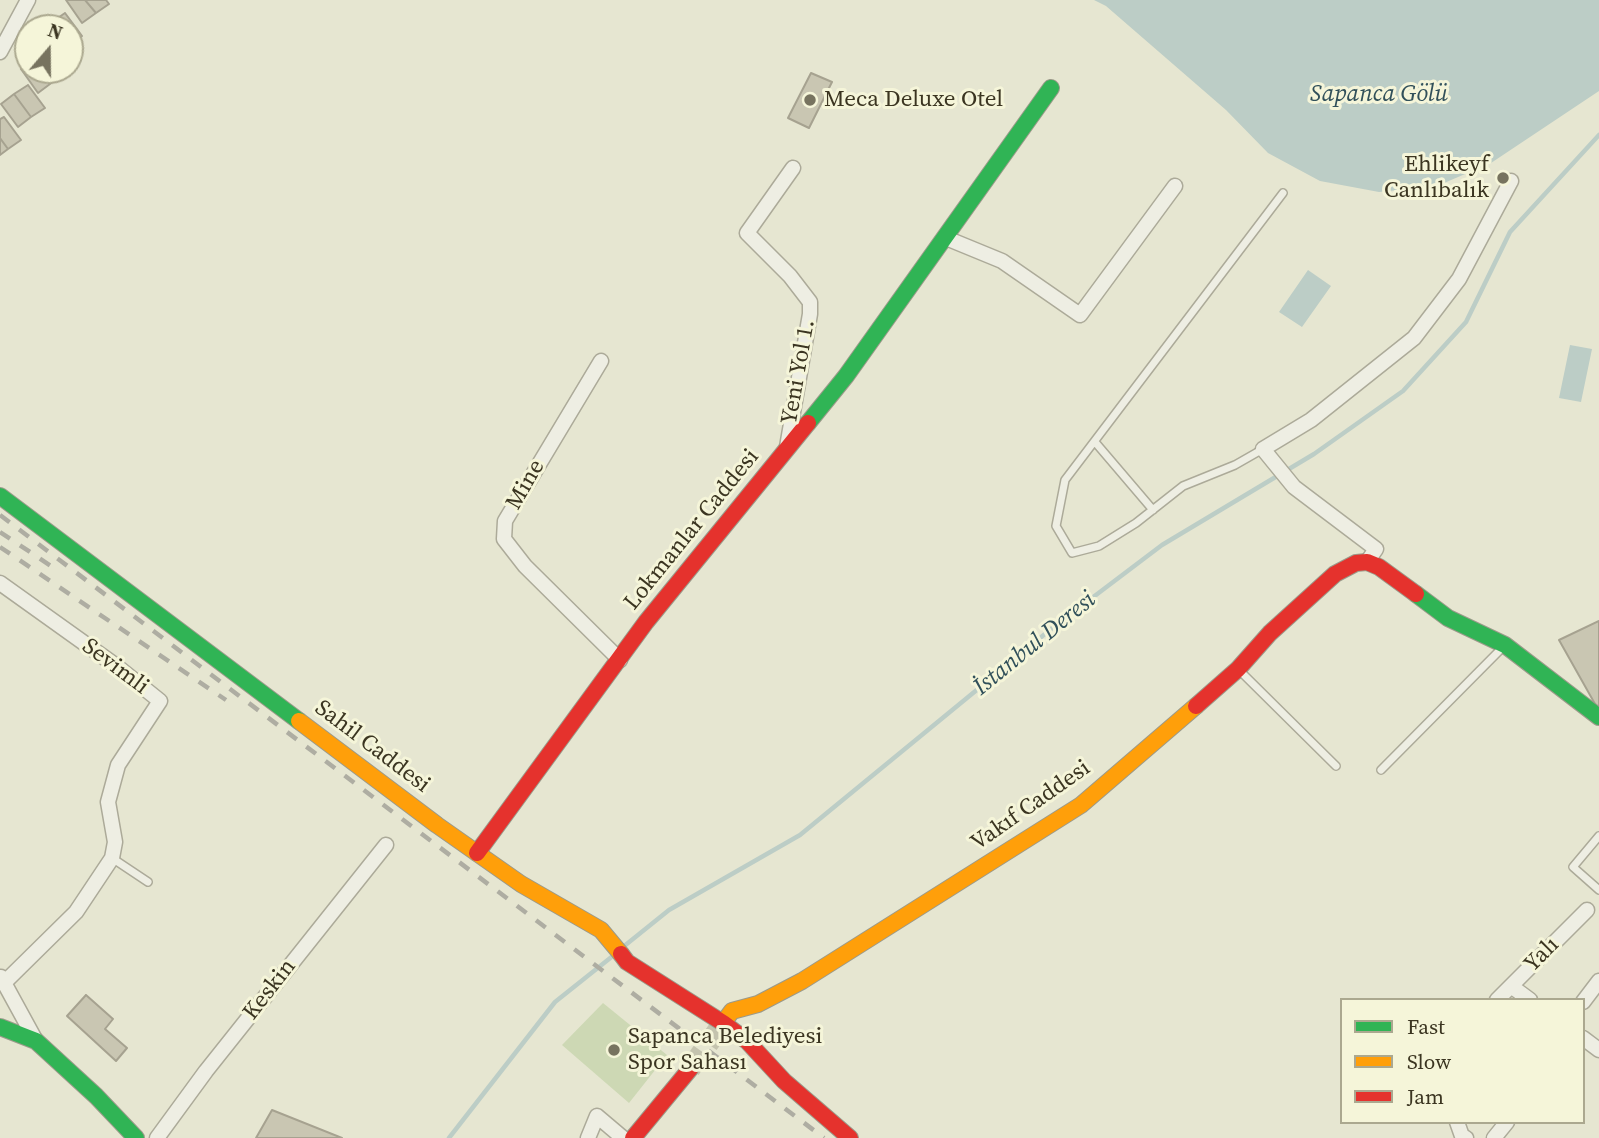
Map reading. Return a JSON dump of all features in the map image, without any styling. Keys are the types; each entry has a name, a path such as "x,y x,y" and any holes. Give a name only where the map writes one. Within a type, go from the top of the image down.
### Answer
{"street":[{"path":"0,52 29,0"},
{"name":"Lokmanlar Caddesi","path":"477,853 646,622 846,376 1051,88"},
{"name":"Yeni Yol 1.","path":"787,448 810,302 790,276 747,233 793,168"},
{"path":"1511,181 1459,279 1413,338 1311,420 1263,449 1294,487 1376,549 1367,562 1379,567 1448,618 1506,645 1599,717"},
{"path":"946,238 1003,261 1080,315 1175,186"},
{"name":"Mine","path":"601,361 505,521 504,540 525,566 620,660"},
{"name":"Sahil Caddesi","path":"0,496 477,853 521,884 601,930 627,962 747,1041 784,1081 850,1138"},
{"name":"Vakıf Caddesi","path":"723,1023 732,1011 758,1004 802,981 1081,805 1238,669 1270,633 1335,574 1356,563 1367,562"},
{"name":"Sevimli","path":"0,583 119,668 160,701 118,765 108,802 115,842 112,858"},
{"name":"Keskin","path":"157,1138 206,1071 386,845"},
{"path":"112,858 76,912 2,979 36,1041 96,1096 136,1138"},
{"name":"Yalı","path":"1499,998 1587,909"},
{"path":"1585,999 1599,981"},
{"path":"1511,986 1527,998"},
{"path":"0,1027 36,1041"},
{"path":"634,1138 690,1069"},
{"path":"588,1138 597,1116 623,1138"},
{"path":"1494,1138 1505,1124"}],"lane":[{"path":"1263,449 1235,465 1183,486 1099,546 1072,553 1056,526 1065,481 1283,193"},
{"path":"1095,442 1153,510"},
{"path":"1381,770 1506,645"},
{"path":"1238,669 1336,766"},
{"path":"1599,836 1573,867 1599,890"},
{"path":"112,858 148,882"}],"green space":[{"name":"Sapanca Belediyesi Spor Sahası","path":"603,1003 667,1055 629,1103 562,1045"}],"water":[{"name":"Sapanca Gölü","path":"1094,0 1599,0 1599,91 1491,163 1437,186 1379,192 1320,181 1268,153 1226,110 1106,6"},
{"path":"1308,270 1331,286 1302,327 1279,312"},
{"path":"1570,345 1592,349 1581,402 1559,398"}],"building":[{"path":"66,0 85,0 96,13 84,22 84,14 76,14"},
{"path":"85,0 106,0 109,4 96,13"},
{"name":"Meca Deluxe Otel","path":"811,73 832,82 809,128 788,118"},
{"path":"32,84 50,84 38,93"},
{"path":"28,85 45,108 31,117 14,94"},
{"path":"14,94 31,117 18,127 1,104"},
{"path":"4,117 21,140 8,149 0,138 0,119"},
{"path":"0,138 8,149 0,155"},
{"path":"1599,621 1599,711 1559,640"},
{"path":"86,995 113,1019 105,1029 127,1048 116,1061 67,1016"},
{"path":"272,1110 342,1138 256,1138"}],"waterway":[{"name":"İstanbul Deresi","path":"623,947 669,910 800,835 1051,629 1162,545 1314,454 1403,391 1466,322 1510,232 1599,135"},
{"name":"İstanbul Deresi","path":"449,1138 555,1002 614,955"}],"tunnel":[{"path":"690,1069 723,1023"}],"railway":[{"path":"0,515 824,1138"},
{"path":"0,532 54,568"},
{"path":"0,547 226,700"}],"traffic: fast":[{"path":"808,423 846,376 1051,88"},
{"path":"0,496 299,721"},
{"path":"1416,594 1448,618 1505,645 1599,717"},
{"path":"0,1027 36,1041 96,1096 136,1138"}],"traffic: slow":[{"path":"723,1023 732,1011 758,1004 802,981 1081,805 1196,706"},
{"path":"299,721 437,825 521,884 601,930 621,954"}],"traffic: jam":[{"path":"477,853 646,622 808,423"},
{"path":"1196,706 1335,574 1356,563 1367,562 1379,567 1416,594"},
{"path":"621,954 627,962 747,1041 784,1081 850,1138"},
{"path":"633,1138 690,1069"}],"place":[{"name":"Meca Deluxe Otel","path":"810,100"},
{"name":"Ehlikeyf Canlıbalık","path":"1503,178"},
{"name":"Sapanca Belediyesi Spor Sahası","path":"614,1050"}]}
